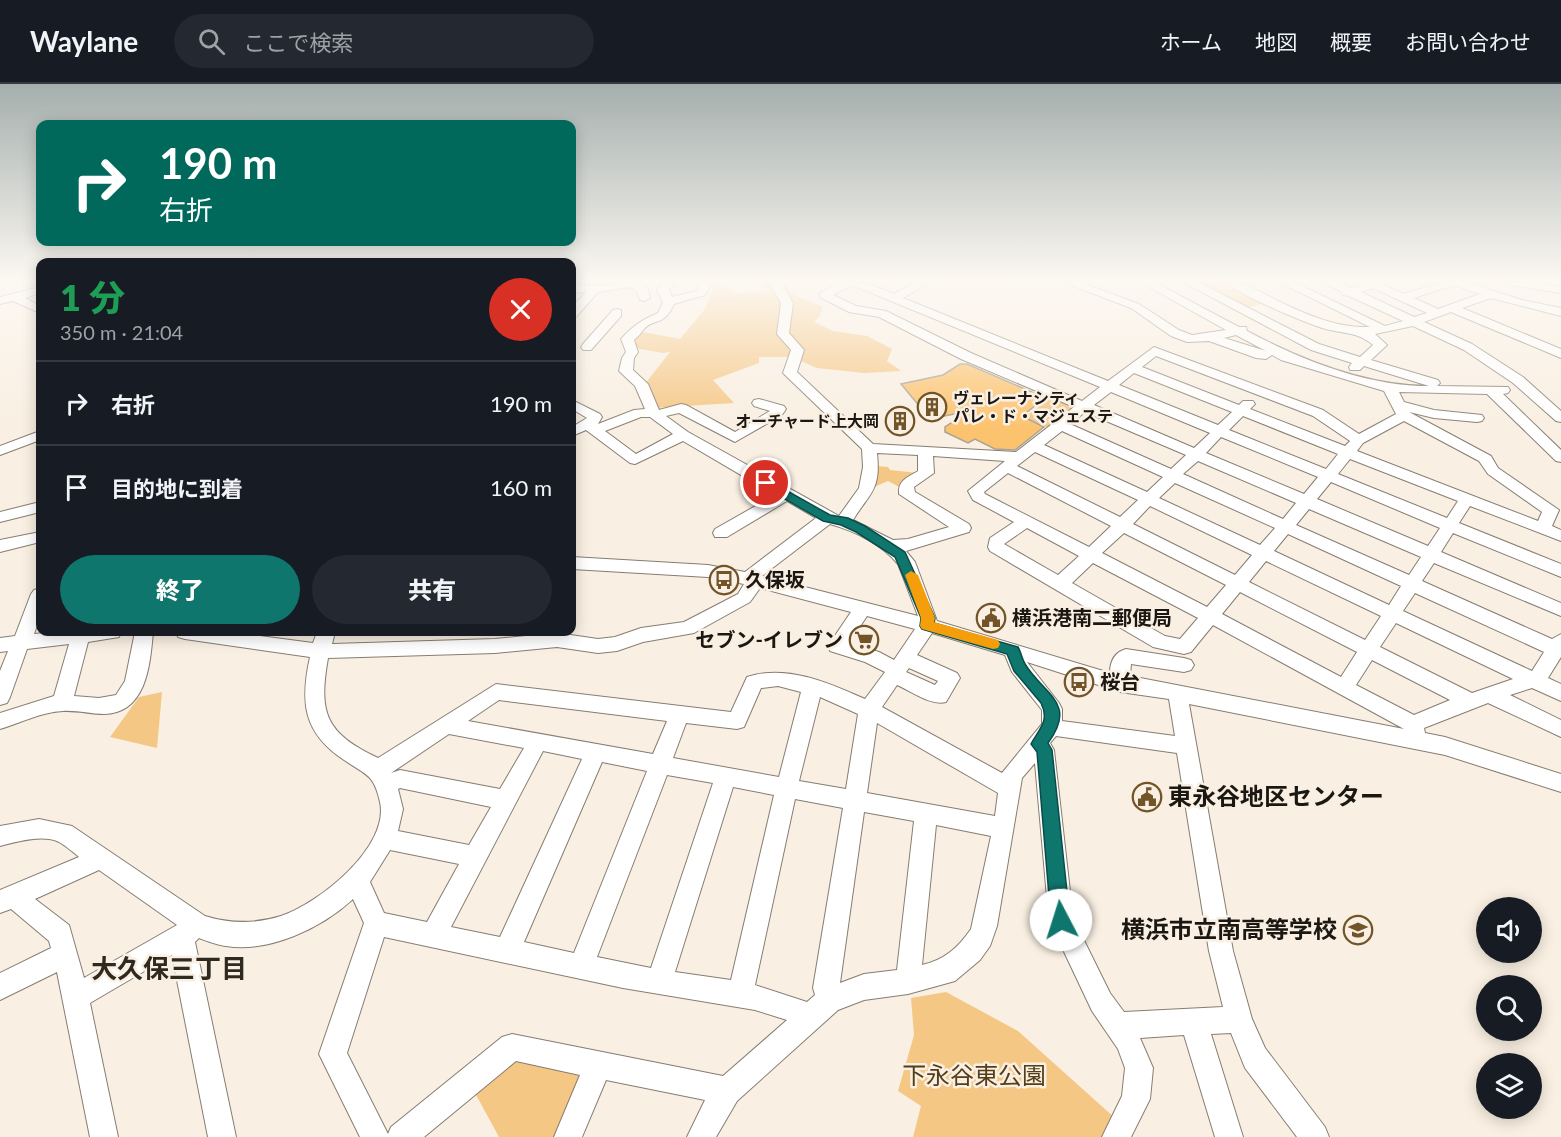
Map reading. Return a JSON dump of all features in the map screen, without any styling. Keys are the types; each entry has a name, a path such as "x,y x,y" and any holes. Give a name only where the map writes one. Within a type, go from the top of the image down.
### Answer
{"street":[{"path":"602,331 591,343 628,342"},
{"path":"637,331 627,339 632,352 628,358 626,371 641,384 654,414 683,435 786,495 889,546 906,562 928,618 927,626 869,710 826,988 829,1000"},
{"path":"246,636 323,641 495,646 557,640 598,646 617,644 641,635 688,627 744,598 751,580 847,513 861,499 868,485 869,448 790,373 798,350 783,334 783,331"},
{"path":"916,331 966,356 1561,610"},
{"path":"974,331 1561,571"},
{"path":"1171,331 1192,339 1198,351 1261,392 1318,413 1353,446"},
{"path":"1198,351 1241,331"},
{"path":"1025,522 996,542 996,547 1160,642 1184,647 1353,446 1401,410 1477,418 1452,390 1322,349 1285,331"},
{"path":"1322,349 1347,331"},
{"path":"1348,376 1360,361 1381,345 1373,336 1364,331"},
{"path":"1434,331 1468,347 1498,366 1518,380 1561,418"},
{"path":"1506,331 1561,354"},
{"path":"1237,332 1286,357 1389,387 1497,390 1561,459"},
{"path":"966,356 993,339"},
{"path":"1286,357 1198,351 1154,351 976,491 978,497 1210,616 1344,688 1414,732"},
{"path":"1132,368 1242,410 1353,446 1467,499 1561,536"},
{"path":"1389,387 1401,410 1486,459 1486,464 1493,471 1551,510 1543,529"},
{"path":"1059,585 1261,392"},
{"path":"576,431 639,413 654,414 681,408 735,438 779,409 759,403"},
{"path":"576,406 595,417 591,427"},
{"path":"1061,425 1558,650 1539,676 1532,680 1479,697 1414,732"},
{"path":"591,427 635,460 683,435"},
{"path":"0,451 36,437"},
{"path":"1035,446 1561,693"},
{"path":"869,448 1014,462 1122,525 1369,650 1561,729"},
{"path":"889,546 928,541 963,528 907,494 906,485 926,472 925,452"},
{"path":"722,533 786,495"},
{"path":"1344,688 1467,499"},
{"path":"0,517 36,508"},
{"path":"0,546 36,538"},
{"path":"576,563 708,571 751,580 1013,650 1120,684 1414,732 1561,783"},
{"path":"0,697 36,604"},
{"path":"862,609 837,646 898,668"},
{"path":"0,645 66,636"},
{"path":"62,703 80,636"},
{"path":"0,721 62,703 110,705 121,703 129,695 143,636"},
{"path":"323,641 316,688 317,709 324,730 355,757 381,776 506,800"},
{"path":"1013,650 1019,667 1052,709 1044,750 1061,920 1101,1002 1127,1040 1139,1068 1136,1099 1116,1137"},
{"path":"1120,684 1120,664 1126,656 1184,665"},
{"path":"381,776 447,725 496,693 737,721 754,682 778,678 812,688 869,710 1009,788"},
{"path":"740,996 787,787 812,688"},
{"path":"1178,695 1221,951 1239,1019 1255,1058 1316,1137"},
{"path":"581,966 680,713"},
{"path":"447,725 1004,828"},
{"path":"701,1137 727,1091 829,1000 864,987 908,981 946,972 960,963 981,937 1004,828 1012,775 1046,735 1066,730 1186,746"},
{"path":"433,935 538,741"},
{"path":"507,951 596,752"},
{"path":"76,997 190,931 230,936 260,934 285,926 329,903 357,881 373,861 385,839 392,809 381,776"},
{"path":"659,982 726,776"},
{"path":"908,981 926,814"},
{"path":"0,836 34,828 48,828 64,832 102,858 190,931 222,1137"},
{"path":"385,839 475,857"},
{"path":"7,899 102,858"},
{"path":"357,881 376,923 333,1054 375,1137"},
{"path":"7,899 60,934 76,997 104,1137"},
{"path":"376,923 659,982 740,996 794,1008 809,1016"},
{"path":"0,987 66,954"},
{"path":"1117,1026 1239,1019"},
{"path":"1194,1023 1229,1137"},
{"path":"402,1137 512,1047 727,1091"},
{"path":"568,1137 598,1066"}],"green space":[{"path":"687,331 834,331 867,336 892,349 887,361 901,371 864,373 817,368 791,357 759,357 759,363 713,380 734,403 653,408 644,385 670,352 635,348 632,339 644,332 680,339"},
{"path":"1052,397 1072,406 1074,410 1051,429 1025,417"},
{"path":"875,466 918,473 901,488 888,481 874,487"},
{"path":"162,692 157,748 110,737 139,697"},
{"name":"下永谷東公園","path":"946,992 1018,1031 1116,1119 1107,1137 913,1137 921,1106 898,1091 914,1035 911,998"},
{"path":"511,1060 582,1074 560,1137 499,1137 475,1093"}],"building":[{"name":"ヴェレーナシティ パレ・ド・マジェステ","path":"960,364 967,364 1039,395 1037,396 1044,399 1022,416 1044,427 1015,450 995,449 975,439 968,443 945,432 945,427 969,411 930,419 901,384 943,375"}],"slow traffic":[{"path":"911,575 928,618 927,626 993,644"}],"place":[{"name":"ヴェレーナシティ パレ・ド・マジェステ","path":"932,407"},
{"name":"オーチャード上大岡","path":"900,421"},
{"name":"久保坂","path":"724,580"},
{"name":"横浜港南二郵便局","path":"991,618"},
{"name":"セブン-イレブン","path":"864,640"},
{"name":"桜台","path":"1079,682"},
{"name":"東永谷地区センター","path":"1147,797"},
{"name":"横浜市立南高等学校","path":"1358,930"}],"district":[{"name":"大久保三丁目","path":"169,969"}],"route":[{"path":"766,483 827,518 844,521 861,529 901,555 906,562 928,618 927,626 1013,650 1019,667 1052,709 1052,726 1039,744 1044,750 1061,920"}]}
